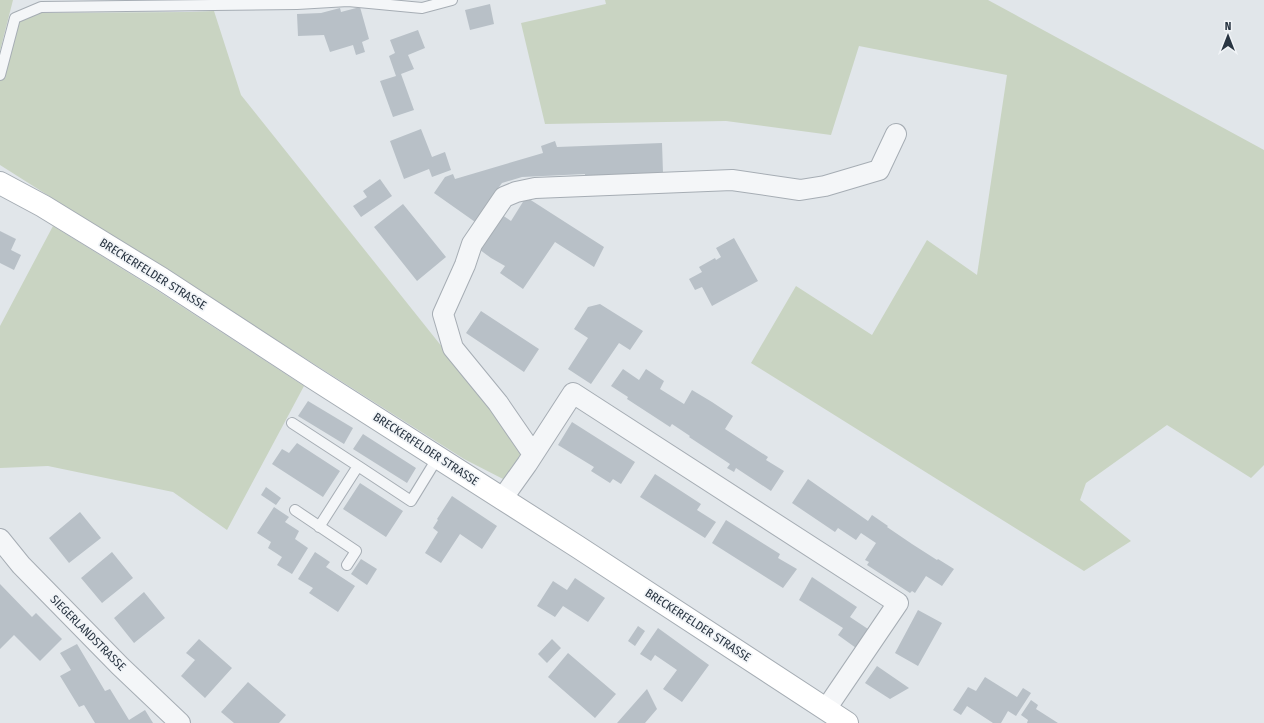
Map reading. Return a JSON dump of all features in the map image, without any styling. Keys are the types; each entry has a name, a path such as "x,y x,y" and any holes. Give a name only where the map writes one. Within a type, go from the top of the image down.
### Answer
{"main road":[{"name":"BRECKERFELDER STRASSE","path":"0,183 43,206 162,279 847,723"}],"street":[{"path":"533,454 498,403 453,348 443,314 466,265 472,244 504,197 516,192 534,188 732,180 800,190 825,186 879,170 896,134"},
{"path":"502,499 573,393 898,604 826,709"},
{"name":"SIEGERLANDSTRASSE","path":"0,539 21,565 180,723"}],"lane":[{"path":"0,75 15,18 41,7 297,4 348,1 422,8 452,0"},
{"path":"292,423 411,501 438,457"},
{"path":"320,526 358,466"},
{"path":"295,510 356,551 347,565"}],"green space":[{"path":"0,0 13,0 0,51"},
{"path":"605,0 988,0 1264,150 1264,465 1251,478 1167,425 1086,483 1080,500 1131,541 1084,571 751,363 796,286 872,335 927,240 977,275 1007,75 859,46 831,135 726,121 545,124 521,23 606,4"},
{"path":"214,11 241,95 526,452 505,480 464,459 0,165 0,77 9,19 31,13"},
{"path":"53,226 158,291 304,386 227,530 173,492 48,466 0,468 0,326"}],"building":[{"path":"490,4 494,24 470,30 465,10"},
{"path":"360,7 369,39 362,42 365,52 356,55 353,45 330,52 324,35 298,36 297,14 321,13 340,8 341,12"},
{"path":"418,30 425,48 408,55 414,69 401,74 414,110 393,117 380,81 396,76 389,56 395,53 390,40"},
{"path":"421,129 432,157 445,152 451,170 432,177 429,169 404,179 390,141"},
{"path":"555,141 557,147 662,143 663,173 585,177 585,174 522,177 502,183 478,224 434,193 445,177 453,174 455,179 543,153 541,146"},
{"path":"380,179 392,196 361,217 353,206 367,197 363,191"},
{"path":"526,197 604,247 594,267 555,242 523,289 500,273 505,266 476,247 499,213 511,221"},
{"path":"403,204 446,257 417,281 374,227"},
{"path":"0,231 16,239 11,250 21,255 14,270 0,263"},
{"path":"734,238 758,281 712,306 702,287 695,290 689,279 702,272 699,267 715,258 716,260 721,257 716,248"},
{"path":"600,304 643,331 630,350 619,343 591,384 568,369 588,338 574,329 588,307"},
{"path":"481,311 539,349 524,372 466,333"},
{"path":"623,369 639,380 646,369 664,381 660,389 684,404 692,390 733,416 725,429 768,457 766,460 784,471 771,491 736,468 734,472 727,468 730,464 672,424 670,427 627,399 628,397 611,386"},
{"path":"308,401 353,428 344,444 298,416"},
{"path":"572,422 635,462 621,484 613,479 610,483 591,471 594,467 558,445"},
{"path":"363,434 416,468 407,483 353,449"},
{"path":"297,443 340,471 323,497 272,464 282,449 289,453"},
{"path":"655,474 701,504 697,510 716,522 705,538 640,497"},
{"path":"808,479 868,521 872,515 912,544 954,569 942,586 926,576 915,593 912,591 910,593 867,565 869,562 865,560 876,543 861,533 856,540 838,528 835,532 792,503"},
{"path":"360,483 403,511 386,537 343,509"},
{"path":"266,487 281,498 276,505 261,495"},
{"path":"452,496 497,526 482,549 460,534 441,563 425,553 438,532 433,528 438,520 437,519"},
{"path":"274,507 289,517 285,522 299,531 295,539 308,548 292,574 277,565 282,557 268,548 271,542 257,533"},
{"path":"80,512 101,538 69,563 49,538"},
{"path":"726,520 780,554 778,558 797,569 783,588 712,543"},
{"path":"112,552 133,578 102,603 81,578"},
{"path":"315,552 330,562 326,567 355,586 338,612 309,593 313,588 298,579"},
{"path":"361,559 377,569 367,585 351,574"},
{"path":"812,577 857,607 850,617 868,629 856,648 838,635 843,628 799,600"},
{"path":"575,578 605,598 588,622 563,606 555,617 537,606 553,581 567,590"},
{"path":"0,584 32,617 36,613 62,639 40,661 14,635 0,649"},
{"path":"144,592 165,618 134,643 114,618"},
{"path":"918,610 942,623 918,666 895,653"},
{"path":"638,626 645,631 635,646 628,641"},
{"path":"658,628 709,665 682,702 663,689 677,670 655,655 651,661 640,654"},
{"path":"199,639 232,668 205,698 181,676 195,660 186,653"},
{"path":"552,639 561,648 547,663 538,654"},
{"path":"77,644 105,691 110,689 129,720 145,710 153,723 95,723 84,705 79,707 60,676 71,670 60,653"},
{"path":"568,653 616,694 595,718 548,677"},
{"path":"877,666 909,688 890,699 865,683"},
{"path":"985,677 1017,697 1023,688 1031,693 1016,716 1008,711 1001,723 993,723 967,706 961,715 953,710 968,687 976,691"},
{"path":"248,682 286,715 279,723 234,723 221,712"},
{"path":"647,689 657,709 645,723 617,723"},
{"path":"1031,700 1038,705 1036,709 1058,723 1027,723 1028,720 1021,715"}]}
